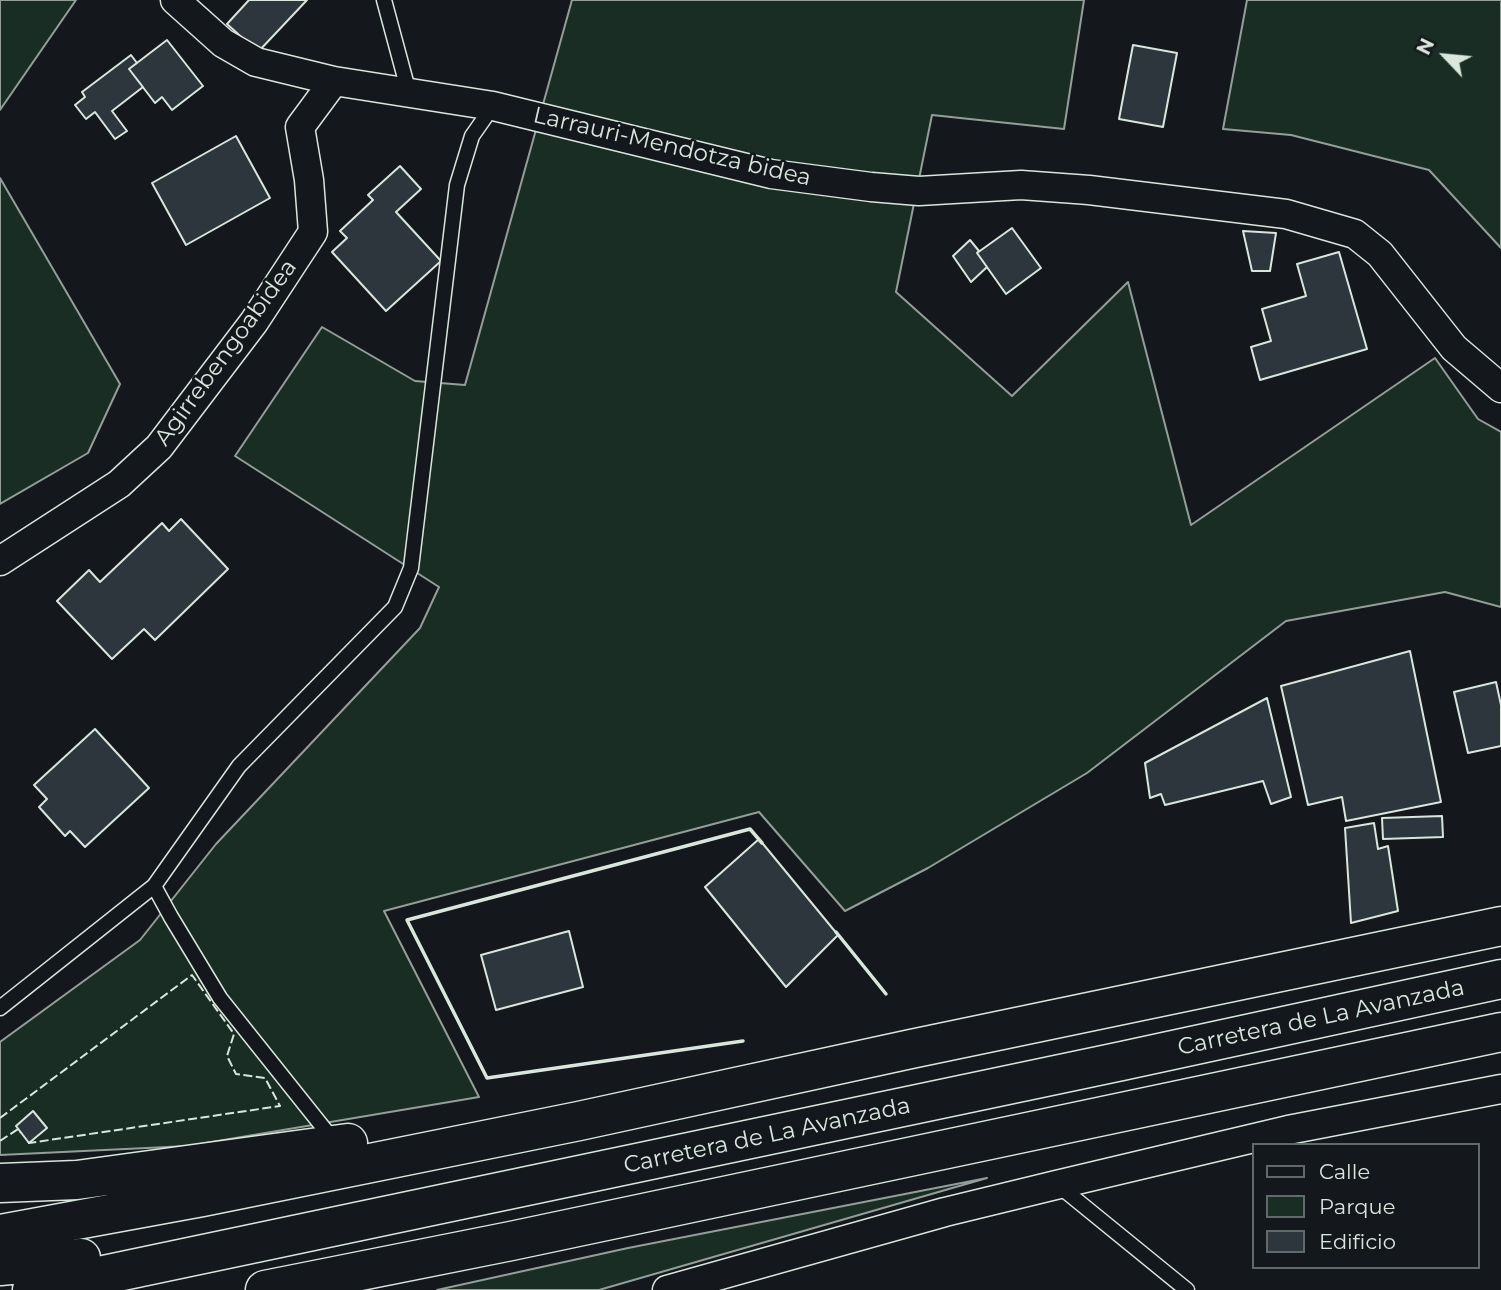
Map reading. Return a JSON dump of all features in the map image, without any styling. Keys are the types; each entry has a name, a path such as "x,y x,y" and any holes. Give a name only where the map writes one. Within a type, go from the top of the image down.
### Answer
{"main road":[{"path":"0,1234 202,1197 579,1121 1501,926"},
{"name":"Carretera de La Avanzada","path":"32,1290 1072,1072 1501,979"},
{"path":"265,1290 511,1241 1501,1032"},
{"path":"0,1183 77,1180 337,1145 442,1126 579,1121"},
{"path":"0,1266 278,1238"},
{"path":"310,1290 511,1241"}],"street":[{"name":"Larrauri-Mendotza bidea","path":"175,0 223,43 256,62 334,81 493,106 771,174 919,191 1021,185 1076,189 1286,214 1355,234 1380,254 1454,348 1501,388"},
{"name":"Agirrebengoabidea","path":"0,561 119,484 159,447 254,322 313,232 309,180 300,127 334,81"},
{"path":"667,1290 944,1212 1056,1185 1288,1130 1501,1089"}],"lane":[{"path":"384,0 409,93"},
{"path":"0,1008 155,886 239,766 395,607 411,568 457,185 472,136 493,106"},
{"path":"155,886 220,998 337,1145"},
{"path":"1056,1185 1187,1290"}],"green space":[{"path":"0,0 76,0 0,110"},
{"path":"572,0 1084,0 1064,129 932,115 896,292 1012,396 1128,282 1191,525 1435,358 1478,419 1501,432 1501,607 1445,592 1286,621 1087,773 928,868 845,911 759,812 384,911 479,1097 188,1146 0,1155 0,1042 140,940 216,844 420,628 439,587 235,456 322,327 415,381 465,385"},
{"path":"1247,0 1501,0 1501,248 1429,170 1291,135 1223,129"},
{"path":"0,178 120,384 88,453 0,504"},
{"path":"987,1178 599,1290 437,1290 628,1248"}],"building":[{"path":"249,0 307,0 258,52 227,24"},
{"path":"167,40 203,86 172,110 162,97 155,103 129,69"},
{"path":"1133,45 1177,53 1163,127 1119,119"},
{"path":"131,55 137,63 129,69 143,87 112,111 127,131 115,139 95,112 86,119 75,105 85,97 82,92"},
{"path":"236,136 270,198 186,245 152,183"},
{"path":"400,166 421,189 396,212 441,261 386,311 332,252 347,238 340,231 373,200 368,195"},
{"path":"1012,228 1041,268 1006,294 977,253"},
{"path":"1243,231 1276,233 1270,271 1252,271"},
{"path":"970,240 987,267 971,282 953,256"},
{"path":"1339,252 1367,349 1260,380 1251,347 1271,341 1262,309 1306,296 1297,264"},
{"path":"181,519 228,569 155,640 144,629 112,659 57,601 89,570 100,582 162,523 169,531"},
{"path":"1410,651 1441,802 1346,821 1342,797 1308,805 1281,686"},
{"path":"1496,682 1501,705 1501,746 1468,753 1454,692"},
{"path":"1267,698 1291,797 1271,804 1263,781 1165,805 1161,794 1150,798 1145,763"},
{"path":"95,729 149,788 85,847 70,831 65,836 39,807 47,799 34,785"},
{"path":"1442,816 1443,837 1383,839 1382,818"},
{"path":"1374,823 1378,849 1388,846 1398,911 1351,923 1345,828"},
{"path":"759,839 838,935 786,987 705,887"},
{"path":"569,931 583,987 496,1010 481,955"},
{"path":"33,1111 47,1128 29,1143 16,1126"}],"fence":[{"path":"0,1118 192,975 234,1034 227,1056 236,1074 265,1078 280,1106 29,1143 28,1141"},
{"path":"0,1141 18,1129 21,1133"}],"wall":[{"path":"743,1041 487,1078 407,920 750,829 762,843"},
{"path":"836,932 886,994"}]}
